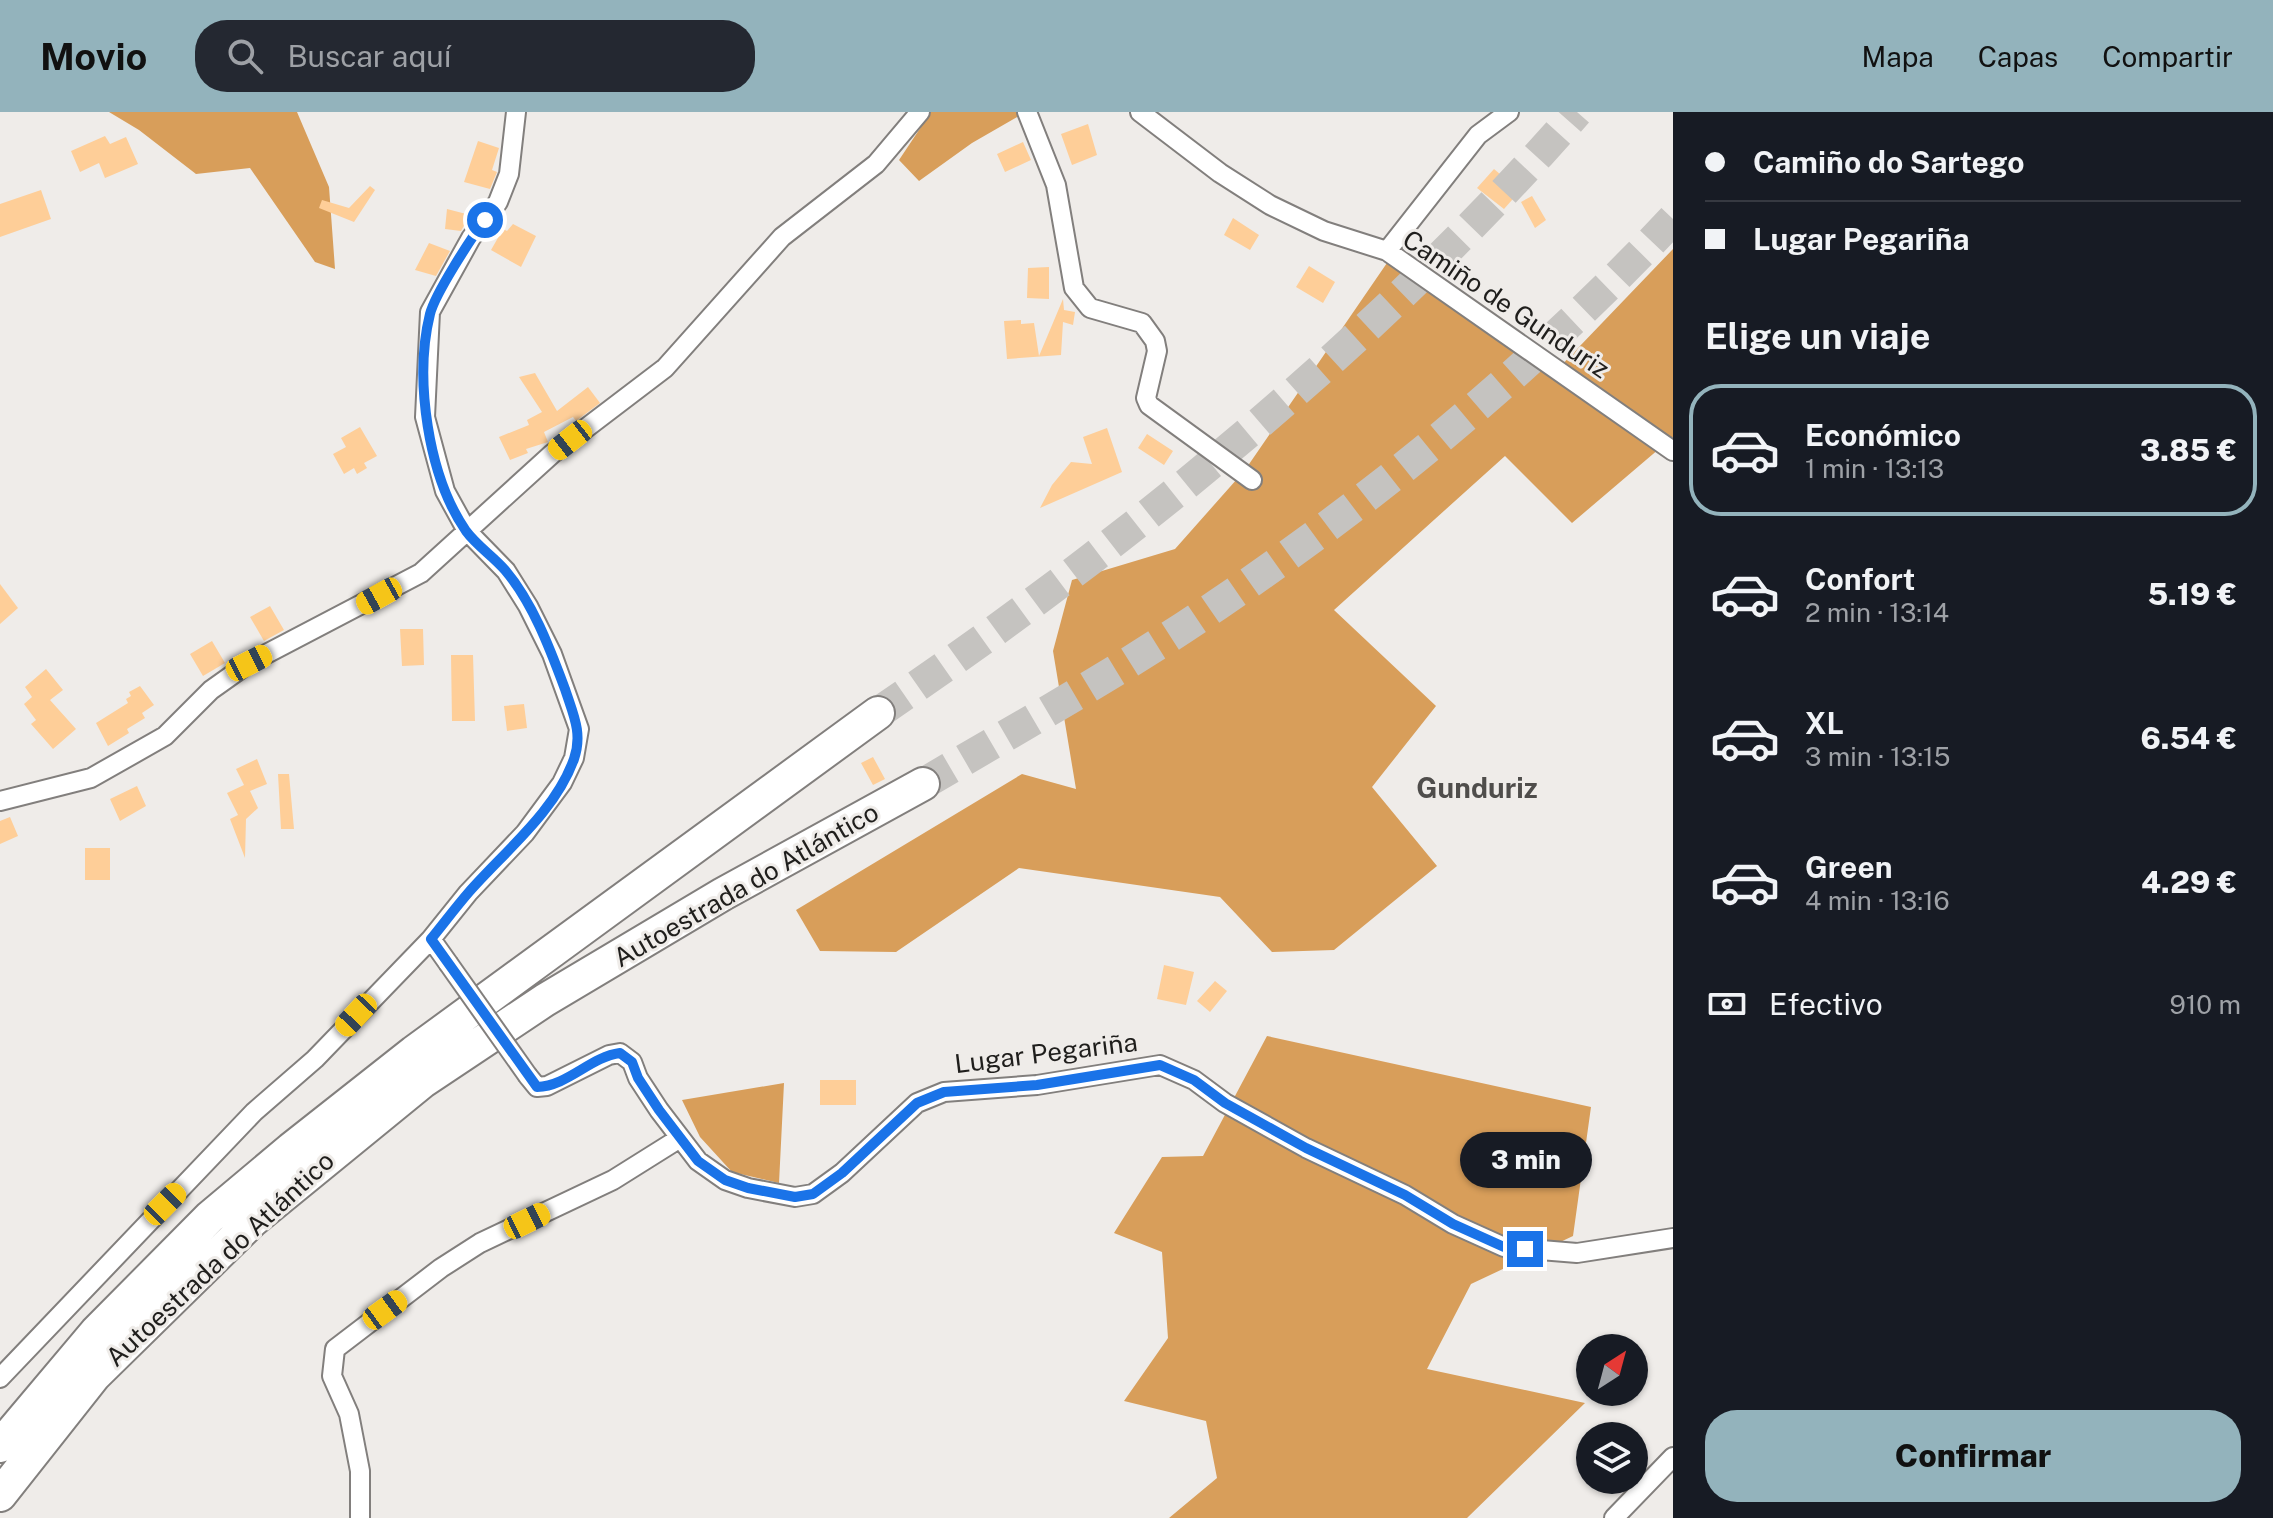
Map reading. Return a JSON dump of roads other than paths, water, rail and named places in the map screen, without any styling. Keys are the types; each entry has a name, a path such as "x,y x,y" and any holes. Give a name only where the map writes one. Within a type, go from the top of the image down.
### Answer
{"highway":[{"name":"Autoestrada do Atlántico","path":"0,1446 96,1332 210,1217 291,1149 414,1052 878,713"},
{"name":"Autoestrada do Atlántico","path":"0,1495 94,1376 253,1220 422,1082 572,984 723,894 923,784"}],"street":[{"path":"0,1378 254,1112 315,1059 431,939 468,893 525,833 562,783 574,758 579,729 552,654 506,571 467,531 445,491 425,417 425,362 430,312 471,238 498,202 509,174 516,112"},
{"path":"0,801 91,778 165,736 211,690 249,663 421,573 552,454 665,368 782,237 876,164 920,112"},
{"path":"1027,112 1056,185 1063,213 1069,271 1081,300 1090,308 1142,323 1155,341 1157,351 1146,398 1149,405 1252,480"},
{"name":"Camiño de Gunduriz","path":"1140,112 1220,173 1270,205 1324,231 1387,251 1673,451"},
{"path":"1387,251 1478,135 1509,112"},
{"name":"Lugar Pegariña","path":"431,939 537,1087 547,1086 609,1055 620,1053 632,1062 638,1078 698,1161 725,1180 748,1188 795,1197 813,1194 842,1173 917,1103 944,1092 1037,1085 1160,1065 1194,1080 1225,1103 1306,1148 1504,1247 1577,1253 1673,1238"},
{"path":"360,1518 360,1471 349,1414 332,1376 335,1349 441,1268 480,1243 613,1180 680,1138"},
{"path":"1614,1518 1673,1457"}],"tunnel":[{"path":"878,713 1066,578 1247,434 1418,279 1577,112"},
{"path":"923,784 1145,652 1339,518 1512,376 1673,219"}],"district":[{"name":"Gunduriz","path":"1477,788"}]}
